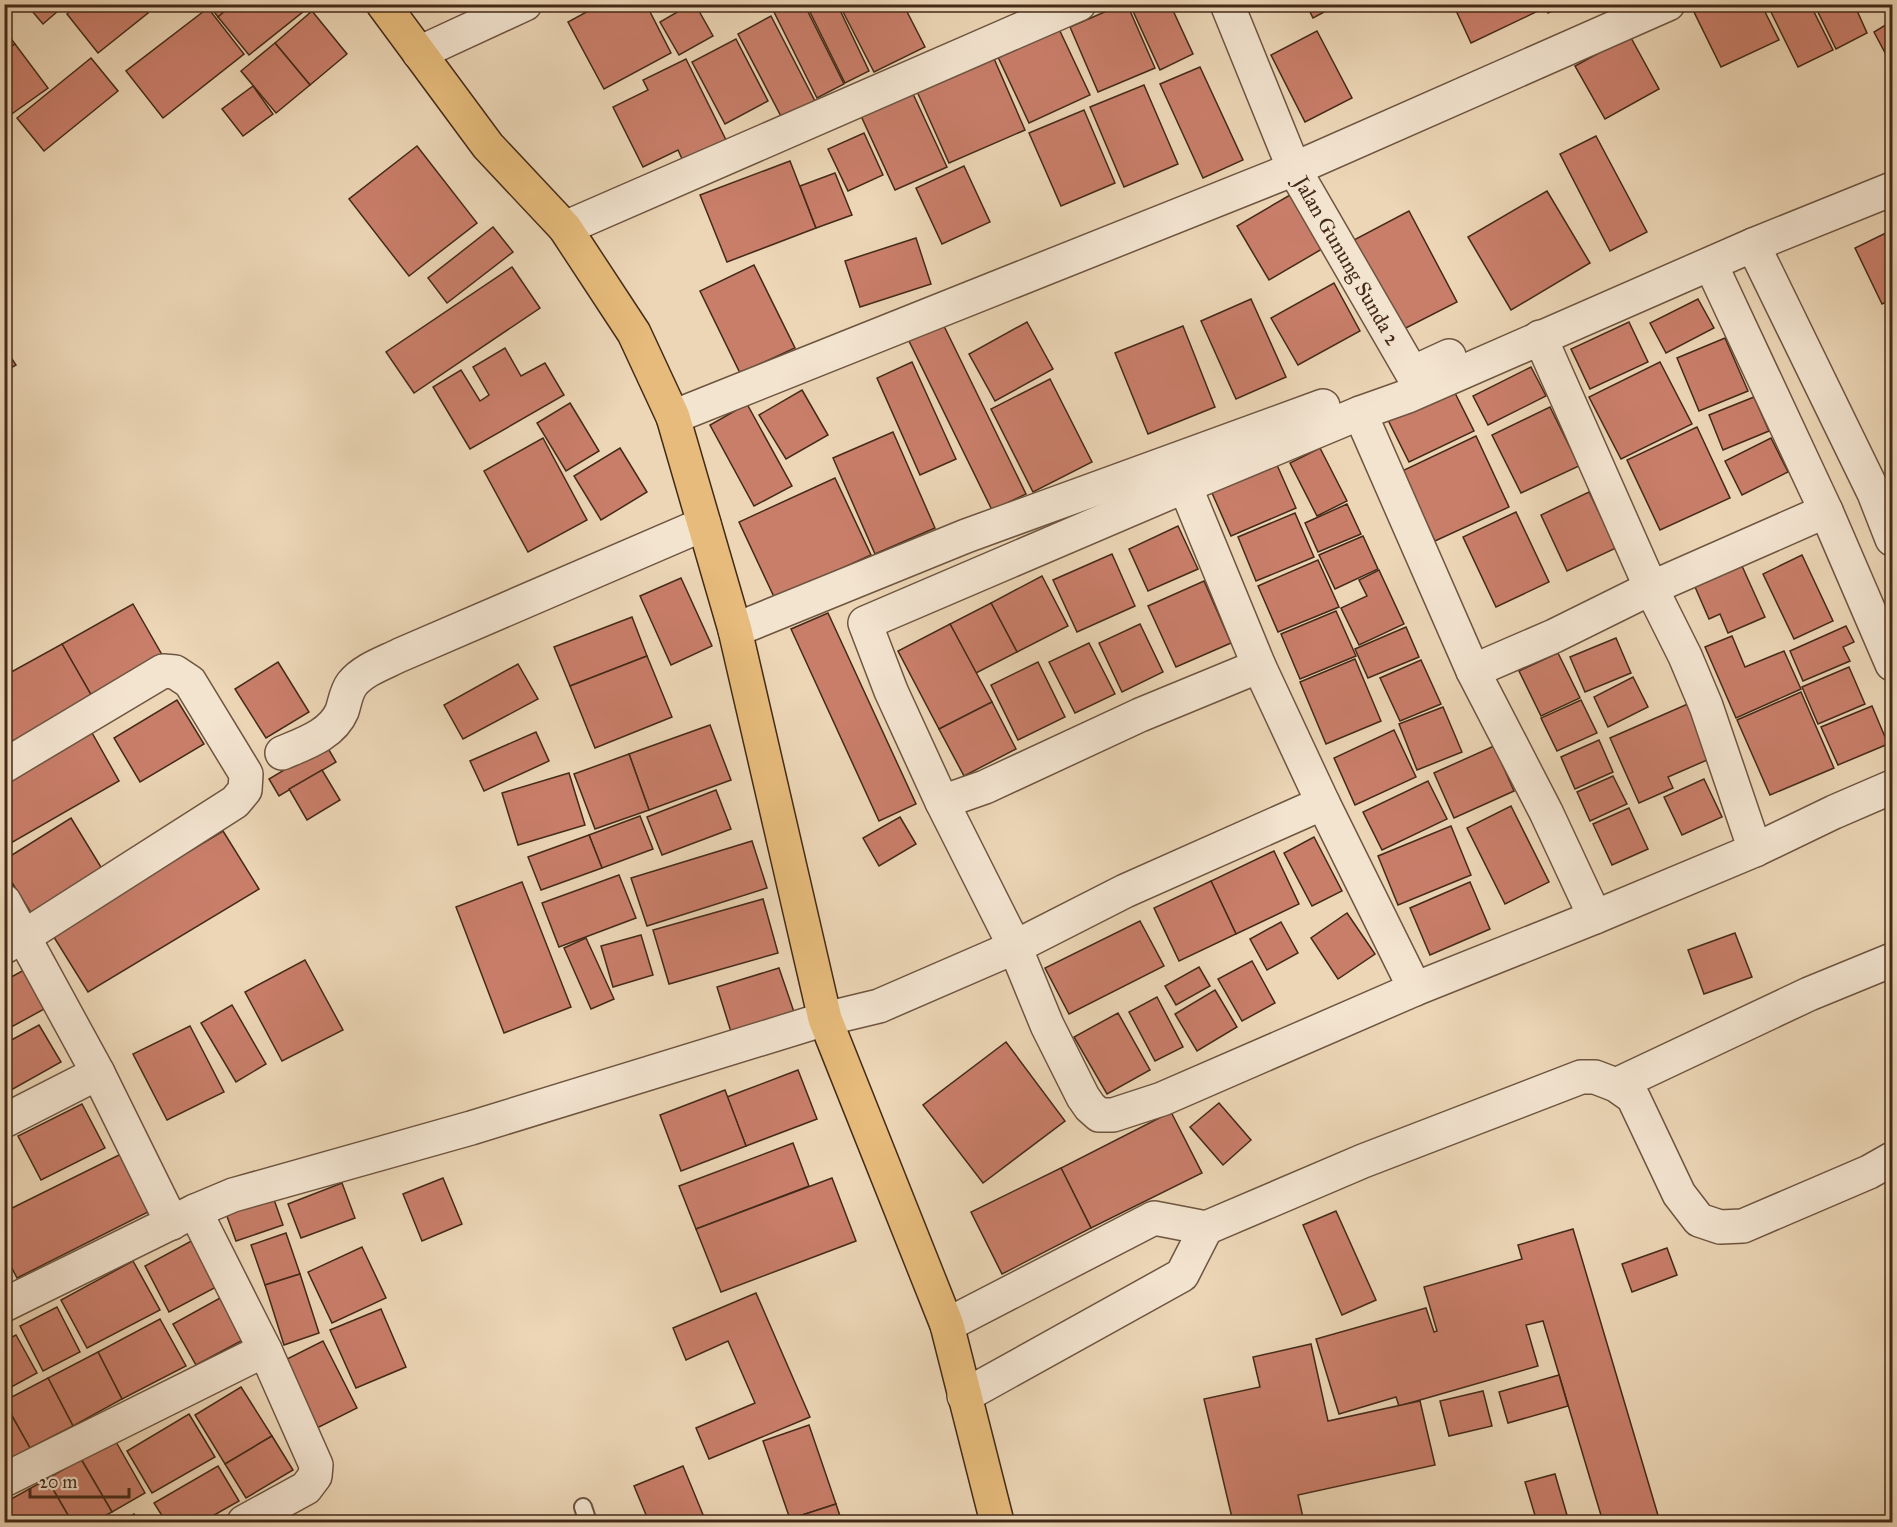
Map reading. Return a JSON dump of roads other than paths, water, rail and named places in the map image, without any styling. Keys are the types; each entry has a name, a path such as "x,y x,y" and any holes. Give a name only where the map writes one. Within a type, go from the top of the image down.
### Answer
{"main road":[{"path":"383,4 488,146 565,228 634,333 673,417 735,630 825,1019 947,1325 997,1522"}],"street":[{"path":"419,53 525,4"},
{"path":"565,228 1079,4"},
{"name":"Jalan Gunung Sunda 2","path":"1227,4 1294,169 1412,373"},
{"path":"673,417 1294,169 1668,4"},
{"path":"735,630 966,536 1711,265 1753,245 1893,189"},
{"path":"1753,245 1883,489 1893,539"},
{"path":"1711,265 1826,511 1893,664"},
{"path":"1546,324 1408,396 1360,413 1185,486 865,623 891,691 942,802 1015,947 1047,1025 1083,1097 1099,1115 1113,1115 1162,1099 1415,989 1596,918 1755,850 1893,787"},
{"path":"1546,324 1651,588 1685,656 1706,706 1755,850"},
{"path":"1360,413 1473,671 1546,812 1596,918"},
{"path":"1185,486 1259,666 1323,803 1415,989"},
{"path":"1473,671 1554,636 1651,588 1826,511"},
{"path":"282,753 317,738 335,722 351,684 363,674 400,655 704,525"},
{"path":"942,802 985,787 1140,715 1259,666"},
{"path":"4,766 163,671 176,672 190,682 246,774 244,790 234,802 15,942"},
{"path":"4,1305 233,1195 471,1128 825,1019 879,1006 1015,947 1125,891 1323,803"},
{"path":"4,901 15,942 98,1073 265,1350 316,1465 315,1476 306,1488 244,1522"},
{"path":"1616,1085 1809,994 1893,960"},
{"path":"4,1121 98,1073"},
{"path":"947,1325 1154,1218 1206,1228 1363,1161 1581,1077 1595,1077 1616,1085 1633,1097 1678,1194 1699,1220 1720,1227 1743,1226 1869,1172 1893,1159"},
{"path":"964,1396 1182,1275 1206,1228"},
{"path":"4,1480 265,1350"}]}
